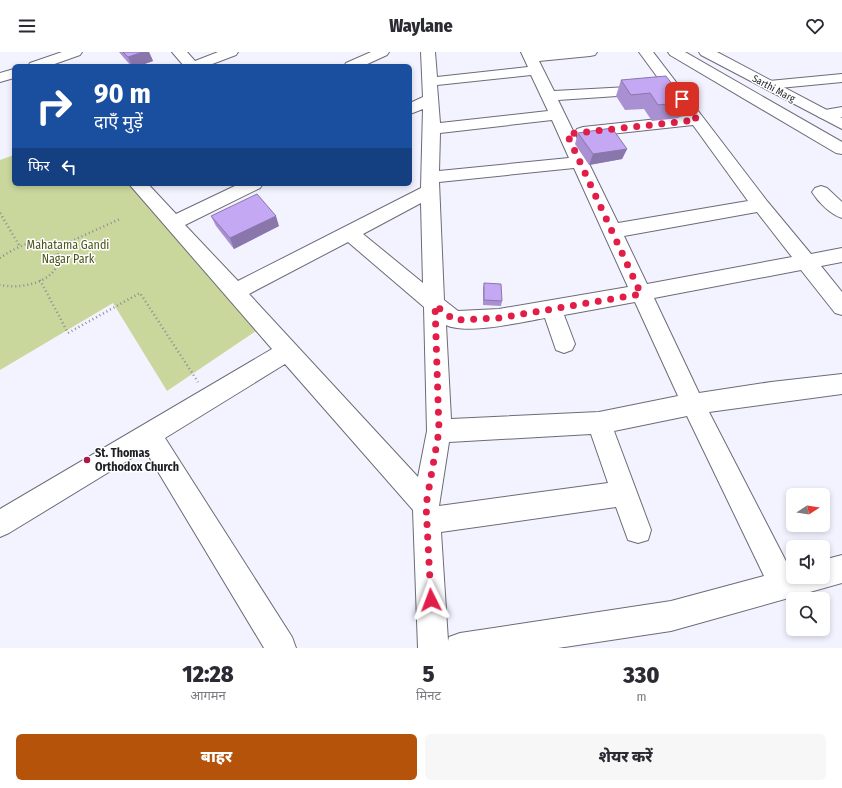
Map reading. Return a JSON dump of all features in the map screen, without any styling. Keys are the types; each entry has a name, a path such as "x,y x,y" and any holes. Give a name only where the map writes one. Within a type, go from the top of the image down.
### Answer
{"street":[{"path":"41,64 75,52"},
{"path":"179,52 191,64"},
{"path":"198,64 231,52"},
{"path":"355,64 382,52"},
{"path":"428,52 432,130 430,184 439,431 426,513 433,648"},
{"path":"412,107 429,91 532,60 590,52"},
{"path":"646,52 761,205 842,307"},
{"path":"680,55 706,52"},
{"name":"Sarthi Marg","path":"706,52 842,124"},
{"path":"680,55 842,149"},
{"path":"532,60 693,404 783,586"},
{"path":"0,78 12,74"},
{"path":"769,85 842,78"},
{"path":"549,96 674,88"},
{"path":"824,114 842,112"},
{"path":"432,130 557,115"},
{"path":"567,134 697,120"},
{"path":"235,292 350,233 430,184 580,162"},
{"path":"140,186 288,351 426,513"},
{"path":"173,223 250,186"},
{"path":"822,192 842,212"},
{"path":"612,231 761,205"},
{"path":"350,233 454,320 499,318 641,294 842,255"},
{"path":"552,308 564,344"},
{"path":"0,524 288,351"},
{"path":"439,431 599,423 693,404 771,392 842,384"},
{"path":"599,423 638,530"},
{"path":"149,434 281,648"},
{"path":"426,513 625,493"},
{"path":"830,572 842,569"},
{"path":"460,648 671,616 790,584"}],"path":[{"path":"0,213 20,245"},
{"path":"56,248 120,218"},
{"path":"0,258 20,245 41,242 50,244 56,248 59,254 55,268 40,280 18,287 8,287 0,284"},
{"path":"40,280 68,333 140,293 209,399"}],"green space":[{"name":"Mahatama Gandi Nagar Park","path":"12,156 12,186 140,186 265,325 167,391 113,303 0,370 0,160"}],"building":[{"path":"123,52 143,52 128,57"},
{"path":"666,76 686,102 658,105 650,93 631,95 621,80"},
{"path":"612,128 627,149 593,154 578,133"},
{"path":"257,194 276,216 230,238 211,216"},
{"path":"484,283 501,284 502,301 484,300"}],"place":[{"name":"St. Thomas Orthodox Church","path":"87,460"}],"route":[{"path":"431,600 426,505 439,431 435,305 454,320 499,318 641,294 567,134 697,120 682,99"}]}
